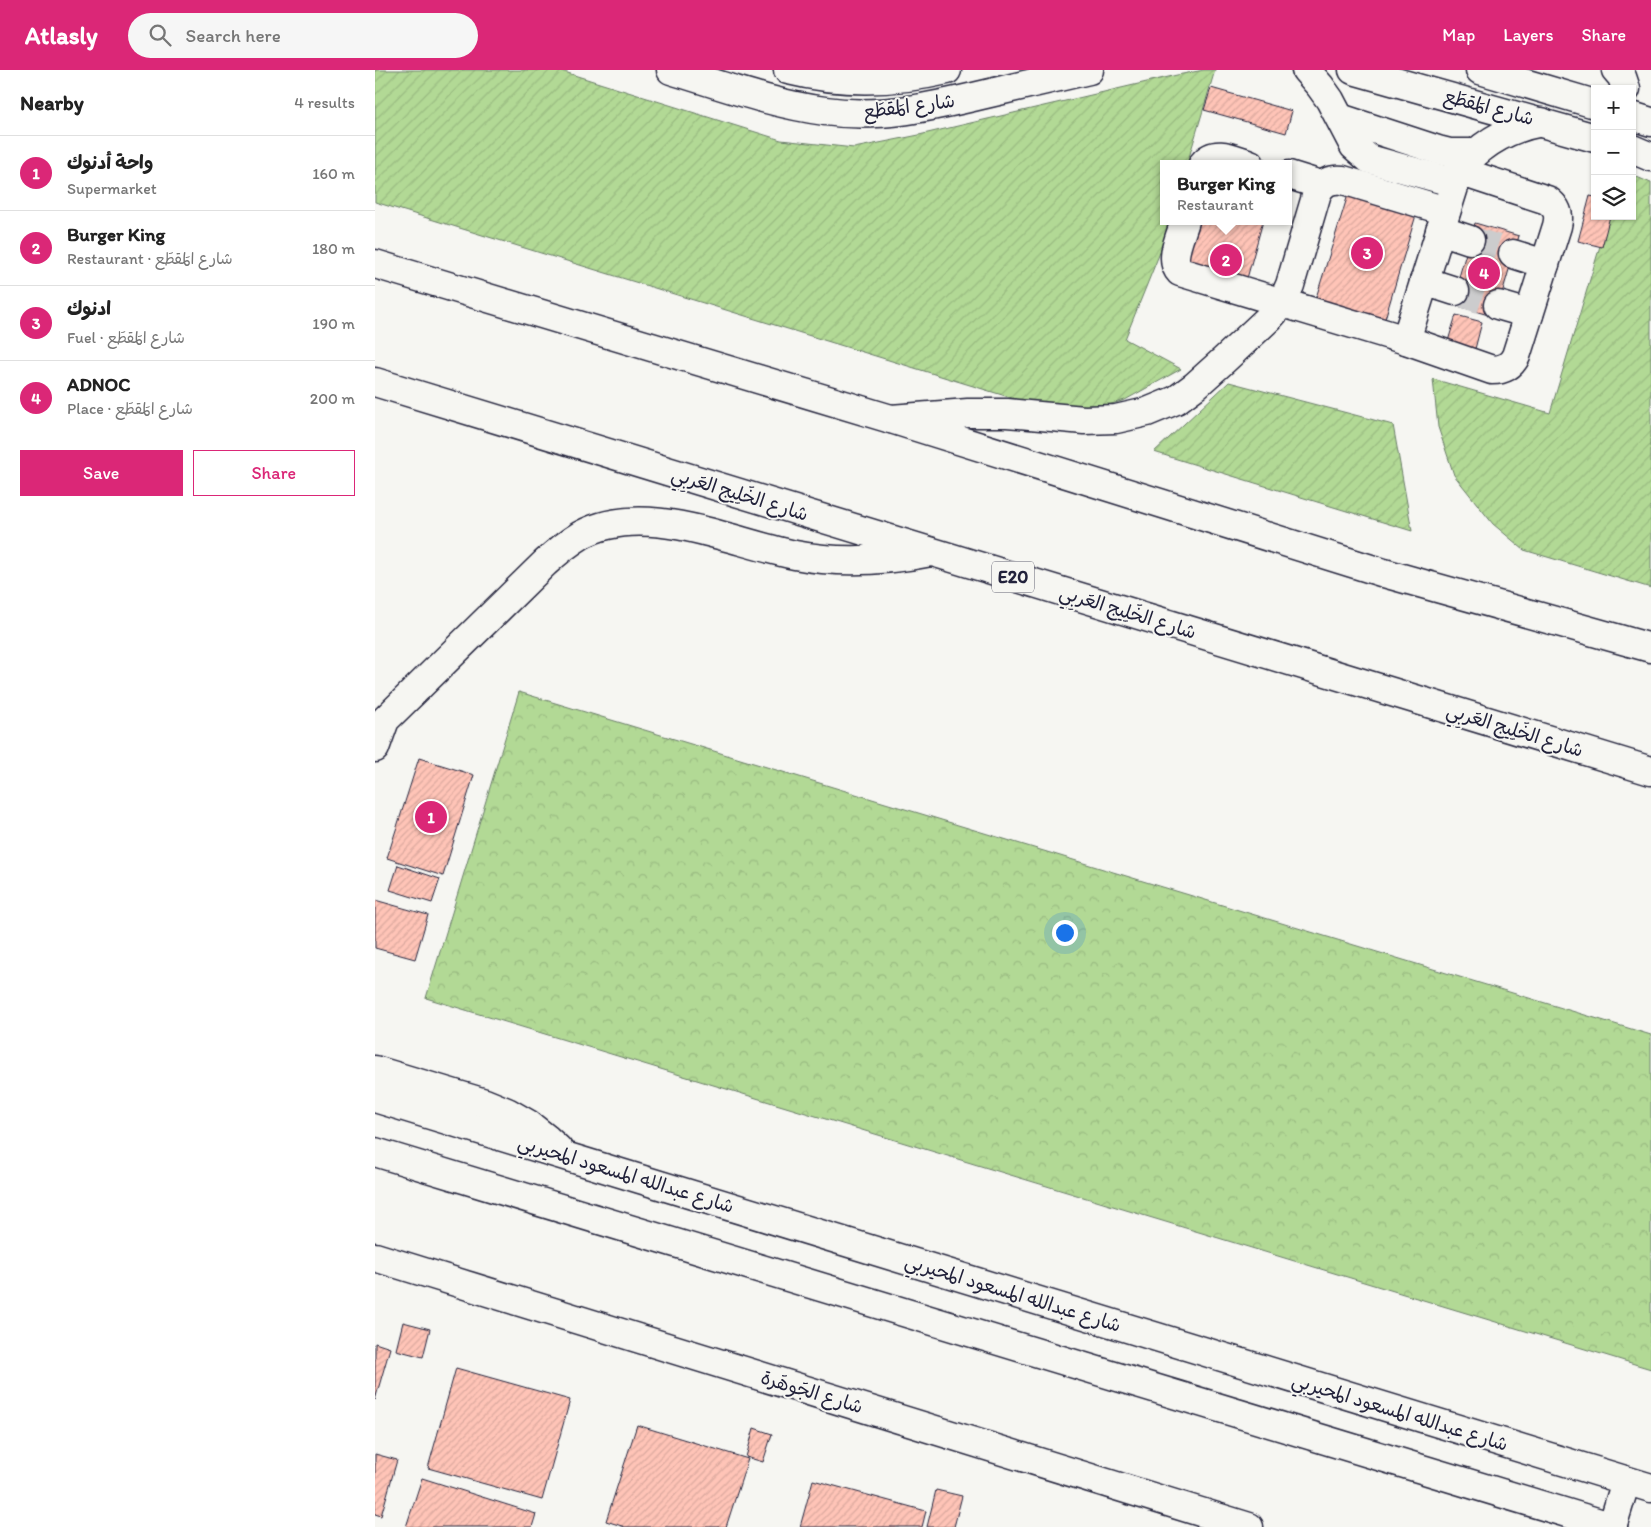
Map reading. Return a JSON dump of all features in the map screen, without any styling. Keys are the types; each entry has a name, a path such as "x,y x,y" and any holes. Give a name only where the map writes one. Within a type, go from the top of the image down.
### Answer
{"main road":[{"name":"شارع المَقطَع","path":"671,70 796,107 826,112 857,114 917,109 1089,70"},
{"name":"شارع المَقطَع","path":"788,70 818,76 872,80 899,78 947,70"},
{"path":"1184,225 1175,258 1176,268 1180,272 1406,340 1492,370 1500,370 1513,362 1559,219 1554,205 1547,200 1463,169 1369,159 1354,146 1321,86 1306,70"},
{"name":"شارع المَقطَع","path":"1353,70 1591,137"},
{"name":"شارع المَقطَع","path":"1479,70 1591,103"},
{"path":"1617,70 1625,85"},
{"path":"1340,118 1450,153 1463,169"},
{"path":"1406,340 1443,220 1463,169 1495,138 1517,128 1542,122"},
{"path":"1636,151 1651,157"},
{"path":"1206,160 1209,157 1220,155 1237,160"},
{"path":"1292,176 1321,185"},
{"path":"891,419 940,414 1007,413 1092,420 1116,419 1147,412 1176,400 1195,386 1269,318 1282,303 1290,285 1317,193 1321,185 1327,181 1343,180 1443,220 1470,240"},
{"path":"1513,254 1545,264"},
{"path":"375,264 891,419 1384,573 1651,648"},
{"path":"1424,281 1455,291"},
{"path":"1499,305 1529,314"},
{"name":"شارع الخَلِيج العَربِي","path":"375,382 1651,771"},
{"path":"375,748 380,718 563,547 583,534 605,526 628,521 652,521 795,555 822,559 877,561 931,552"},
{"path":"375,1070 485,1103 507,1112 547,1138 564,1156"},
{"name":"شارع عبدالله المسعود المحيربي","path":"375,1098 1639,1484"},
{"path":"375,1152 1613,1527 1639,1484"},
{"name":"شارع الجَوهَرة","path":"375,1257 1249,1527"}],"green space":[{"path":"375,70 558,70 781,140 854,148 919,135 1177,75 1215,70 1188,160 1160,160 1160,225 1169,225 1163,245 1125,339 1181,369 1125,400 1091,410 1038,406 375,202"},
{"path":"1636,177 1651,183 1651,588 1524,550 1493,524 1454,475 1438,427 1433,379 1550,413 1608,220 1636,220"},
{"path":"1229,382 1393,425 1412,531 1154,452"},
{"path":"519,692 1651,1035 1651,1369 426,998"}],"building":[{"path":"1211,88 1292,111 1286,133 1204,110"},
{"path":"1351,185 1419,205 1384,322 1315,301"},
{"path":"1591,196 1591,220 1609,220 1602,247 1578,241"},
{"path":"1475,223 1519,236 1495,317 1451,304"},
{"path":"1197,225 1262,225 1246,282 1185,264"},
{"path":"1456,315 1482,322 1475,349 1448,341"},
{"path":"419,758 474,775 443,876 387,858"},
{"path":"398,865 440,879 432,903 390,890"},
{"path":"375,900 428,915 415,959 375,948"},
{"path":"403,1322 430,1329 423,1357 396,1350"},
{"path":"375,1343 390,1348 375,1400"},
{"path":"456,1368 570,1400 542,1500 428,1468"},
{"path":"637,1425 748,1459 726,1527 625,1527 606,1521"},
{"path":"754,1428 772,1434 763,1462 746,1457"},
{"path":"375,1454 397,1460 381,1516 375,1514"},
{"path":"422,1478 536,1514 532,1527 406,1527"},
{"path":"813,1480 926,1511 922,1527 800,1527"},
{"path":"936,1490 962,1496 954,1527 927,1527"}],"tunnel":[{"path":"1470,240 1513,254"},
{"path":"1455,291 1498,305"}],"place":[{"name":"ادنوك","path":"1367,253"},
{"name":"Burger King","path":"1226,260"},
{"name":"ADNOC","path":"1484,273"},
{"name":"واحة أدنوك","path":"431,817"}]}
